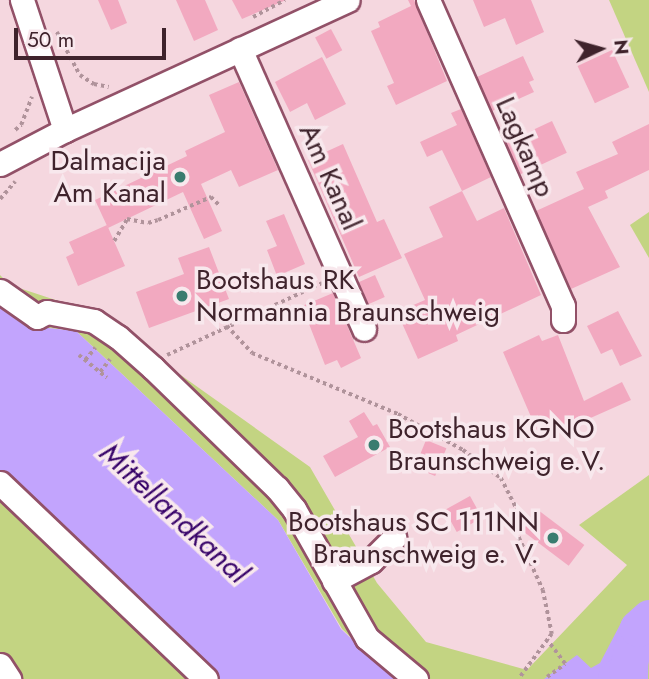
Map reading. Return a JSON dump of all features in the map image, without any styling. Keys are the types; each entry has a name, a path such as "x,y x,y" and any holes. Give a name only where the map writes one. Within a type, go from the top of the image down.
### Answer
{"street":[{"path":"22,0 65,130"},
{"path":"0,164 65,130 347,0"},
{"name":"Lagkamp","path":"428,0 563,306 563,320"},
{"name":"Am Kanal","path":"240,49 364,329"},
{"path":"0,291 37,317 47,312 94,321 118,337 153,368 277,488 294,509 367,638 416,679"},
{"path":"0,483 206,679"},
{"path":"334,581 371,561 394,538"},
{"path":"0,665 9,679"}],"path":[{"path":"245,22 285,0"},
{"path":"52,22 80,75 94,84 115,86"},
{"path":"114,241 127,219 148,223 211,197 219,205"},
{"path":"153,368 183,345 316,288 336,267"},
{"path":"228,326 252,353 398,414 463,450 501,478 516,508 527,519"},
{"path":"79,355 107,378"},
{"path":"100,372 112,357"},
{"path":"516,508 516,531 543,590 552,634 519,679"},
{"path":"547,640 565,664 547,677"}],"green space":[{"path":"609,0 649,0 649,92"},
{"path":"649,212 649,258 630,225"},
{"path":"0,275 10,285 92,312 310,467 377,583 426,642 527,670 627,565 579,525 649,475 649,679 394,679 342,629 278,520 76,331 29,326 0,299"},
{"path":"0,470 132,597 216,679 0,679"}],"water":[{"name":"Mittellandkanal","path":"0,299 30,326 76,331 278,520 341,629 394,679 216,679 0,470"},
{"path":"624,617 641,622 649,641 648,679 544,679 577,655 591,668 600,663"}],"building":[{"path":"98,0 118,0 127,23 111,30"},
{"path":"176,0 205,0 218,30 194,41"},
{"path":"232,0 286,0 242,19"},
{"path":"408,0 414,0 447,81 396,105 387,86 394,83 371,31 380,27 378,22 411,6"},
{"path":"473,0 531,0 544,32 516,45 505,18 484,27"},
{"path":"331,29 342,50 326,59 315,37"},
{"path":"612,50 629,87 595,103 578,66"},
{"path":"523,56 534,80 529,82 534,92 492,111 477,77"},
{"path":"322,57 346,104 315,120 307,103 290,112 275,82"},
{"path":"239,82 278,170 239,187 231,170 201,184 222,231 204,239 183,192 108,228 95,200 187,156 185,151 225,132 209,95"},
{"path":"461,109 491,177 462,191 442,150 427,157 420,142 457,125 451,113"},
{"path":"552,121 567,153 521,174 506,143"},
{"path":"649,124 649,170 605,191 608,198 588,207 620,267 571,289 536,211 584,189 576,172 618,154 612,142"},
{"path":"343,144 377,222 384,219 402,258 359,277 308,160"},
{"path":"462,191 477,221 504,208 541,295 456,335 458,341 418,359 397,312 425,300 404,254 443,237 429,207"},
{"path":"284,214 305,264 277,276 267,250 277,246 266,221"},
{"path":"107,225 125,266 78,286 66,257 74,253 69,242"},
{"name":"Bootshaus RK Normannia Braunschweig","path":"209,247 229,299 149,328 136,292 184,274 178,258"},
{"path":"375,275 385,297 368,304 359,282"},
{"path":"333,293 361,358 341,368 337,360 325,365 302,306"},
{"path":"618,311 642,356 620,366 612,349 601,354 587,326"},
{"path":"539,335 542,341 558,335 584,401 622,382 631,400 541,440 503,352"},
{"name":"Bootshaus KGNO Braunschweig e.V.","path":"364,412 373,426 377,424 390,447 335,477 323,456 358,437 349,421"},
{"path":"426,440 446,448 435,476 415,468"},
{"path":"470,496 482,518 457,532 445,510"},
{"name":"Bootshaus SC 111NN Braunschweig e. V.","path":"538,510 584,545 569,566 522,531"}],"waterway":[{"path":"616,679 627,670 638,628 649,618"}],"place":[{"name":"Dalmacija Am Kanal","path":"180,177"},
{"name":"Bootshaus RK Normannia Braunschweig","path":"182,296"},
{"name":"Bootshaus KGNO Braunschweig e.V.","path":"374,445"},
{"name":"Bootshaus SC 111NN Braunschweig e. V.","path":"553,538"}]}
